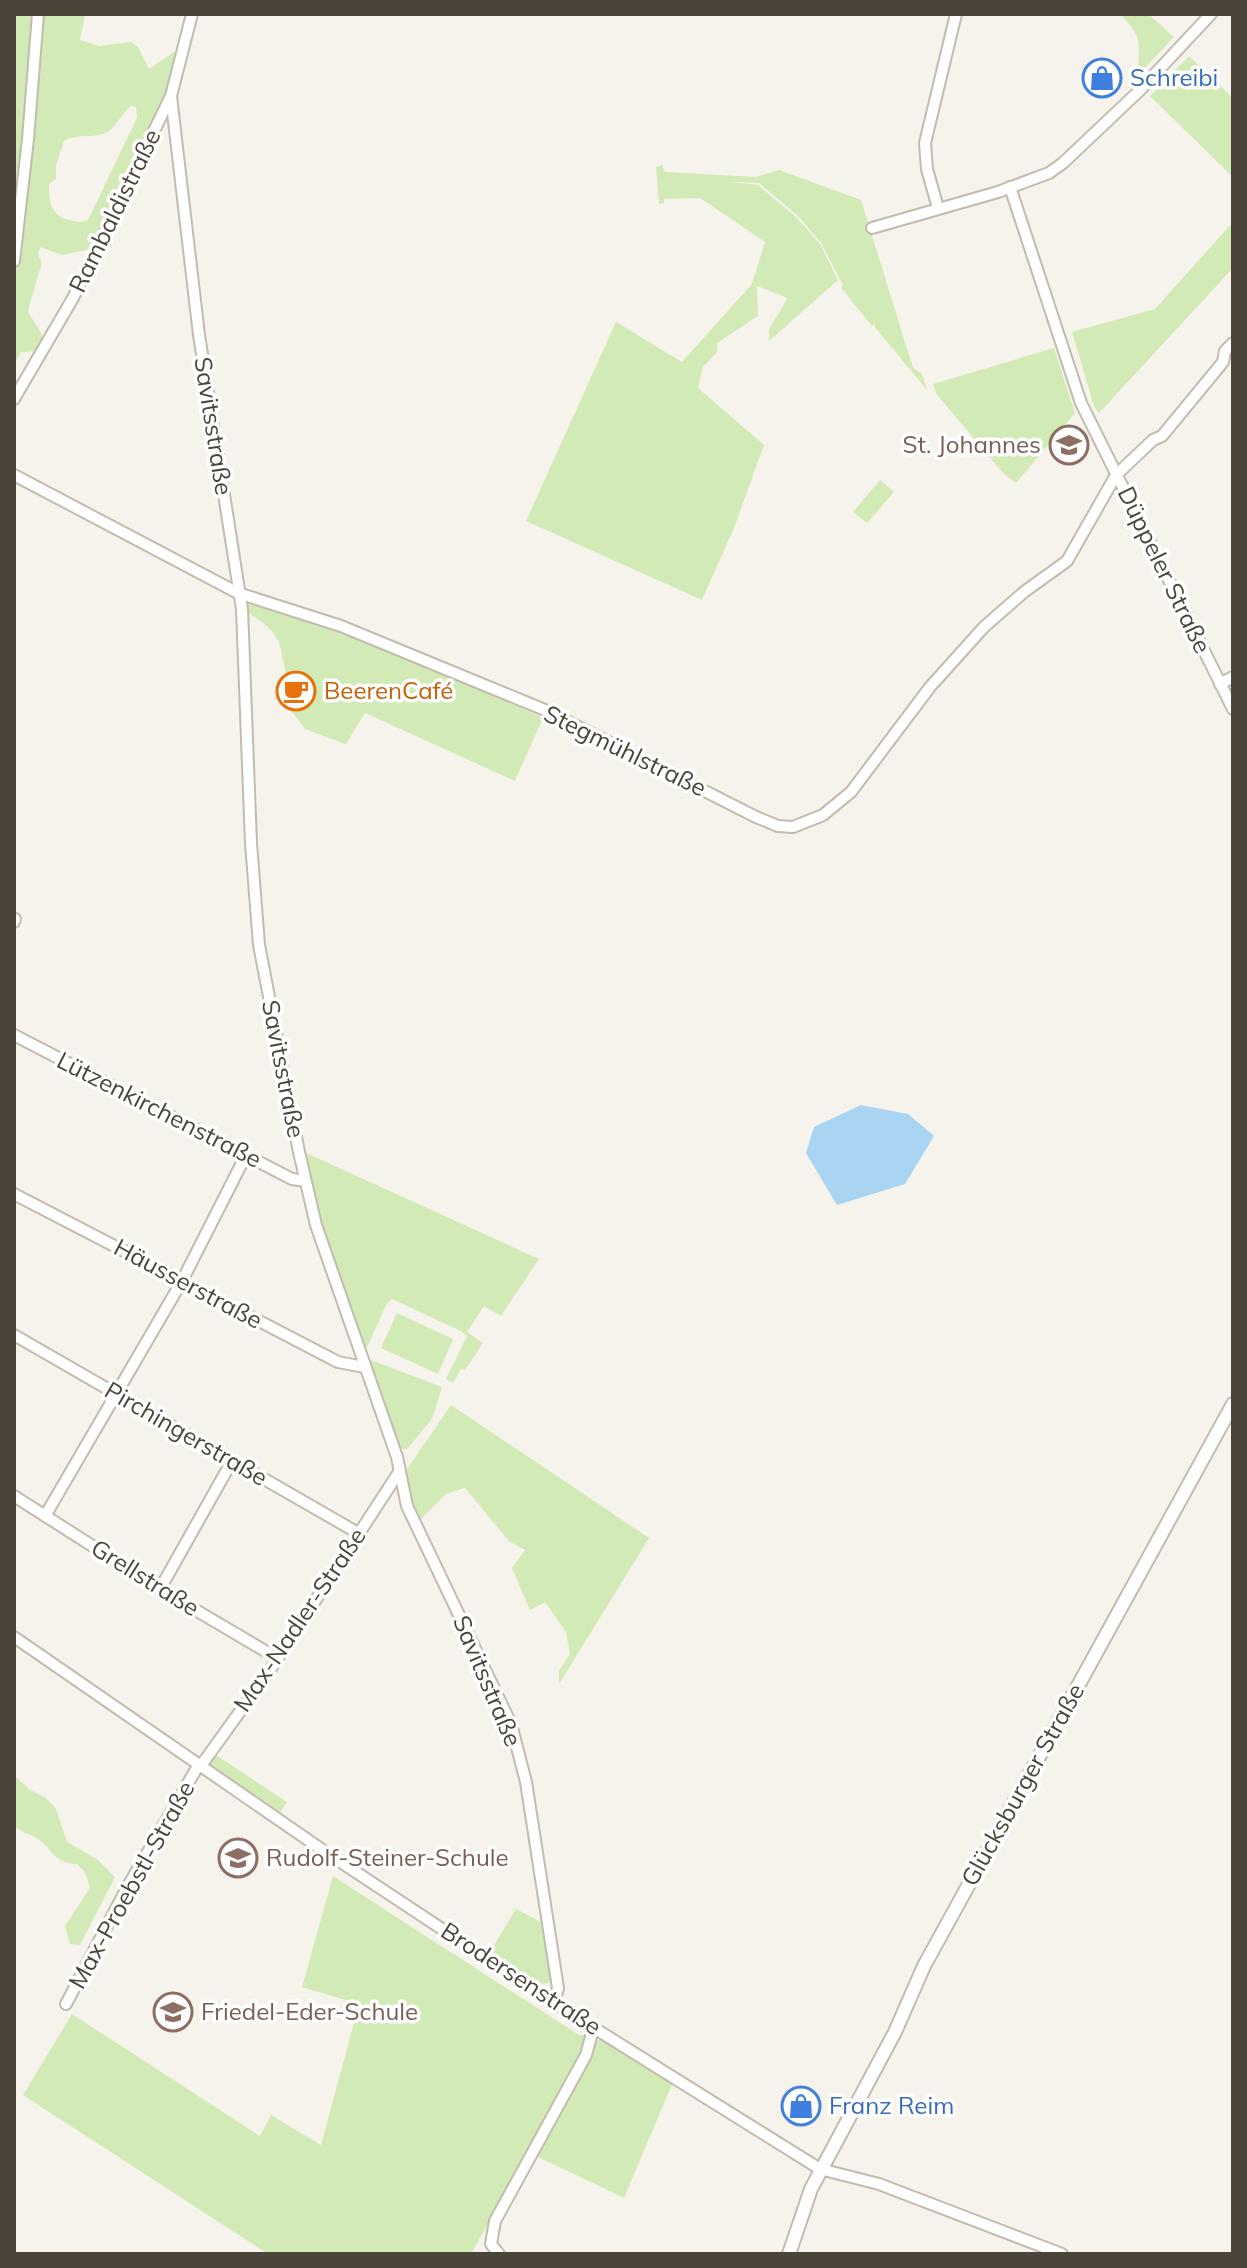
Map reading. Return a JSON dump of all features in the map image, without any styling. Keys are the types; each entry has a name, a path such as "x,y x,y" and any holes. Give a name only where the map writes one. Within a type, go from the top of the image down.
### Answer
{"street":[{"path":"14,261 38,14"},
{"name":"Rambaldistraße","path":"14,399 73,298 171,96 192,14"},
{"path":"938,208 927,169 925,143 956,14"},
{"path":"872,228 1049,173 1139,91 1211,14"},
{"name":"Savitsstraße","path":"171,96 199,335 242,609 249,814 259,945 305,1181 316,1225 397,1457 407,1506 511,1724 526,1782 558,1988 554,2003"},
{"name":"Düppeler Straße","path":"1010,187 1081,403 1233,709"},
{"name":"Stegmühlstraße","path":"14,475 238,593 341,626 545,710 756,817 778,826 793,827 823,815 851,792 930,687 984,627 1024,592 1067,561 1116,475 1153,440 1162,436 1223,362 1225,351 1233,343"},
{"path":"1220,684 1233,677"},
{"name":"Lützenkirchenstraße","path":"14,1035 292,1179 305,1181"},
{"path":"45,1516 182,1281 246,1155"},
{"name":"Häusserstraße","path":"14,1194 338,1362 364,1367"},
{"name":"Pirchingerstraße","path":"14,1335 358,1533"},
{"name":"Glücksburger Straße","path":"789,2254 820,2169 895,2032 924,1966 1233,1404"},
{"path":"160,1589 232,1461"},
{"name":"Max-Nadler-Straße","path":"199,1766 277,1658 399,1472"},
{"name":"Grellstraße","path":"14,1496 160,1589 277,1658"},
{"name":"Brodersenstraße","path":"14,1637 199,1766 554,2003 820,2169 879,2184 1062,2254"},
{"name":"Max-Proebstl-Straße","path":"66,2004 128,1886 199,1766"},
{"path":"499,2254 491,2244 495,2221 586,2055 594,2026"}],"green space":[{"path":"14,14 85,14 80,40 99,46 131,42 138,47 149,69 174,52 179,56 157,120 94,248 62,255 40,247 38,254 42,263 28,312 41,333 44,345 39,351 21,352 16,361","holes":["131,106 136,107 137,118 88,220 76,222 58,215 50,202 49,184 56,179 56,165 64,141 104,134"]},
{"path":"1120,14 1148,14 1174,37 1138,75 1137,35"},
{"path":"1189,56 1233,98 1233,177 1150,96"},
{"path":"662,165 665,172 756,177 779,170 861,200 913,368 922,374 927,390 874,326 876,322 872,326 841,288 843,285 821,243 798,216 759,183 729,182 758,185 797,218 820,244 838,280 769,341 769,329 788,298 757,286 758,316 717,343 717,352 703,367 698,388 764,445 734,528 702,600 526,521 616,322 682,362 752,284 765,242 700,198 664,199 664,203 659,204 656,167"},
{"path":"1233,222 1233,268 1099,413 1094,406 1072,332 1155,309"},
{"path":"1054,348 1075,413 1016,483 1004,474 937,395 933,384"},
{"path":"880,480 894,492 867,523 853,512"},
{"path":"251,602 398,656 543,718 515,781 365,713 346,744 305,729 278,693 288,684 281,649 268,628 247,612"},
{"path":"304,1152 539,1259 501,1316 484,1306 467,1332 483,1343 453,1383 446,1379 467,1336 392,1299 387,1303 365,1352 321,1222"},
{"path":"397,1313 453,1339 438,1374 381,1348"},
{"path":"368,1359 442,1387 432,1419 407,1449 399,1445"},
{"path":"451,1405 649,1538 559,1684 559,1671 570,1654 566,1632 545,1602 530,1610 512,1568 525,1550 509,1541 465,1488 446,1494 419,1521 403,1475"},
{"path":"213,1753 287,1802 279,1814 205,1765"},
{"path":"14,1775 56,1809 67,1842 97,1859 115,1877 80,1945 70,1944 65,1926 90,1888 85,1872 77,1864 58,1859 38,1839 14,1826"},
{"path":"333,1876 579,2035 584,2035 583,2053 471,2254 268,2254 23,2095 72,2014 260,2136 271,2115 321,2145 359,2004 302,1987"},
{"path":"516,1909 541,1922 553,1976 548,1983 538,1984 490,1952"},
{"path":"606,2038 673,2082 624,2198 536,2156 593,2047 598,2040"}],"water":[{"path":"861,1105 908,1114 934,1136 905,1184 837,1205 806,1153 814,1127"}],"place":[{"name":"Schreibi","path":"1102,78"},
{"name":"St. Johannes","path":"1069,445"},
{"name":"BeerenCafé","path":"296,691"},
{"name":"Rudolf-Steiner-Schule","path":"238,1858"},
{"name":"Friedel-Eder-Schule","path":"173,2012"},
{"name":"Franz Reim","path":"801,2106"}]}
